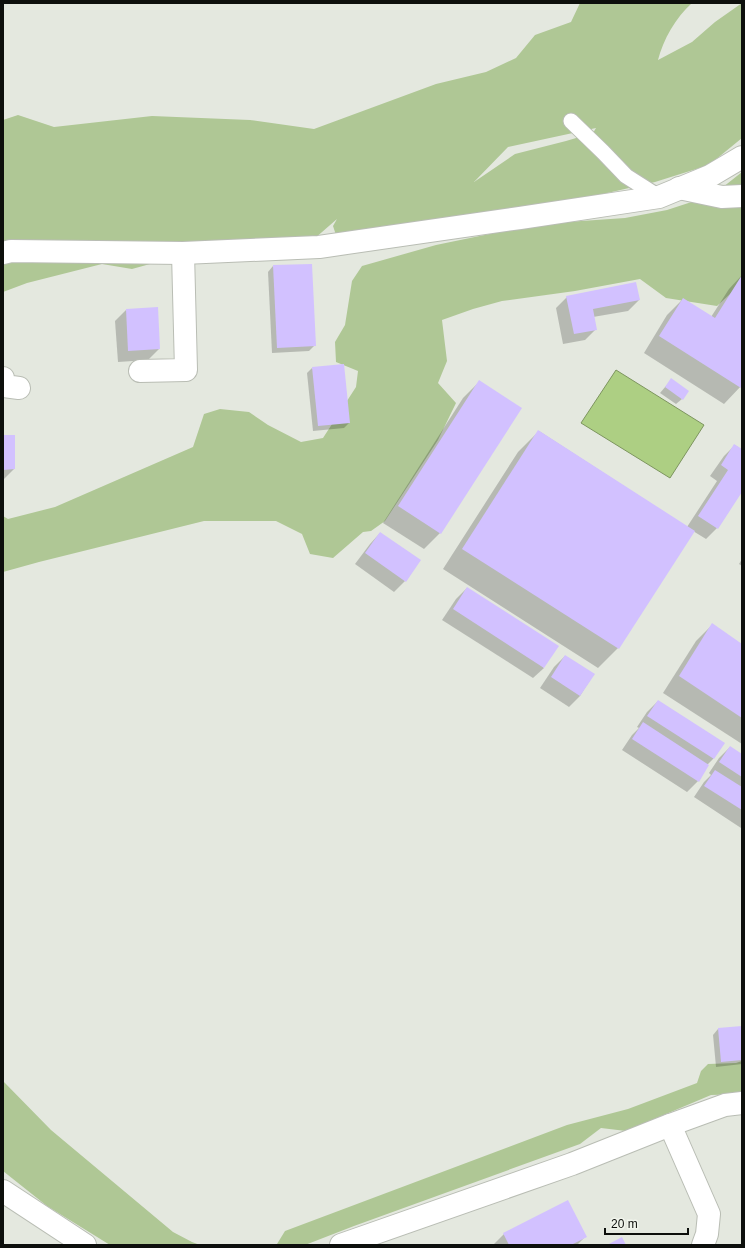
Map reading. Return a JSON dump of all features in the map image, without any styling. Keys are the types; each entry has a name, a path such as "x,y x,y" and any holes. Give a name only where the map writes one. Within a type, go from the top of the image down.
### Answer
{"street":[{"path":"3,253 11,251 183,253 319,247 659,196 710,176 742,157"},
{"path":"679,188 722,196 742,196"},
{"path":"140,371 186,370 183,253"},
{"path":"341,1245 572,1164 725,1105 742,1102"},
{"path":"670,1125 709,1214 707,1234 703,1245"},
{"path":"3,1191 85,1245"}],"lane":[{"path":"571,121 626,176 659,196"}],"shaded area":[{"path":"580,3 692,3 671,29 660,52 658,60 692,42 715,22 742,3 742,138 709,165 655,182 603,194 336,235 333,226 337,219 291,259 215,246 132,269 102,264 27,283 3,292 3,120 18,115 54,127 152,116 250,120 314,129 436,84 486,72 516,58 535,35 571,22","holes":["596,128 593,133 515,154 474,182 508,147"]},
{"path":"742,172 742,283 717,306 666,298 640,279 575,291 502,301 442,320 447,361 438,383 456,403 438,440 385,521 371,531 363,532 333,558 310,554 302,534 276,521 204,521 3,572 3,516 8,519 55,507 193,447 204,414 220,409 249,412 268,425 301,442 323,438 356,387 358,371 336,362 335,342 345,325 352,281 362,266 436,245 538,224 625,218 667,210 713,195"},
{"path":"616,370 704,425 670,478 581,423"},
{"path":"742,1061 742,1094 711,1095 626,1131 601,1128 580,1144 305,1245 277,1244 285,1231 567,1125 628,1109 697,1083 701,1071 708,1064 736,1063"},
{"path":"3,1081 51,1130 173,1232 200,1245 110,1245 47,1206 3,1171"}],"building":[{"path":"312,264 316,346 277,348 273,265"},
{"path":"742,275 741,388 659,336 683,298 715,318"},
{"path":"636,282 640,300 593,309 597,330 574,334 566,296"},
{"path":"158,307 160,349 128,351 126,309"},
{"path":"344,364 350,423 318,426 312,367"},
{"path":"671,378 689,391 683,400 665,387"},
{"path":"479,380 522,408 441,534 398,506"},
{"path":"538,430 695,531 619,649 462,549"},
{"path":"3,435 15,435 15,469 3,470"},
{"path":"734,444 742,449 742,492 718,529 698,516 728,470 721,465"},
{"path":"380,532 421,560 406,582 365,553"},
{"path":"467,587 559,646 544,668 453,609"},
{"path":"712,623 742,644 742,718 679,676"},
{"path":"565,655 595,674 580,696 551,677"},
{"path":"658,700 725,743 714,759 647,716"},
{"path":"643,722 709,765 699,782 632,739"},
{"path":"730,746 742,754 742,777 719,762"},
{"path":"715,770 742,787 742,810 704,786"},
{"path":"742,1026 742,1060 721,1062 718,1028"},
{"path":"568,1200 587,1237 571,1245 509,1245 503,1233"},
{"path":"622,1237 626,1245 607,1245"}]}
